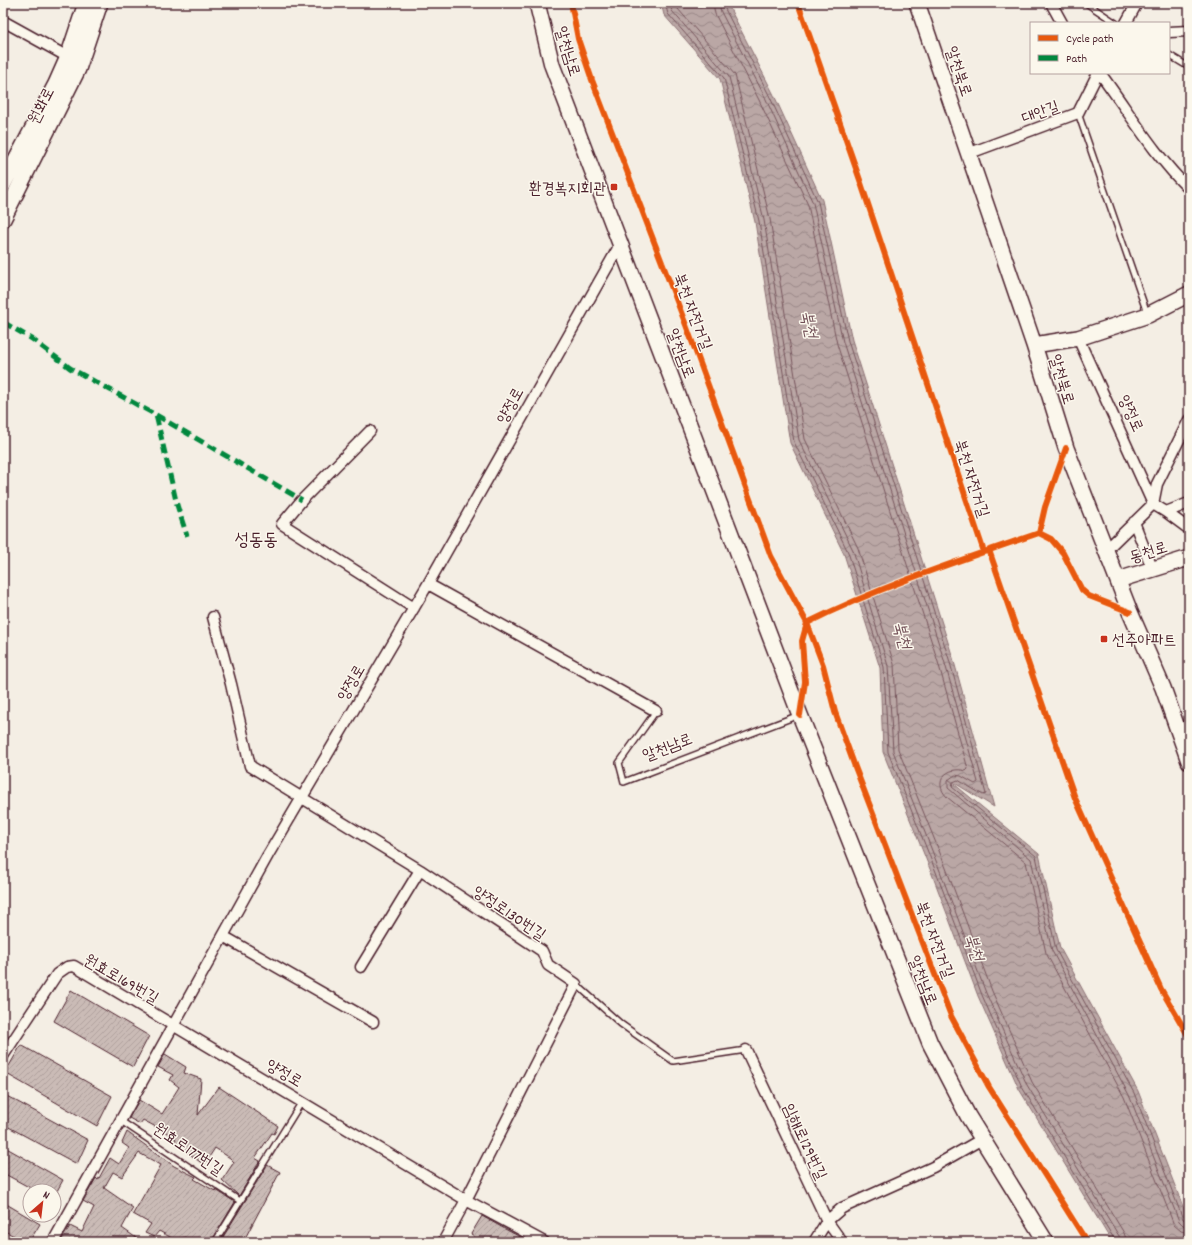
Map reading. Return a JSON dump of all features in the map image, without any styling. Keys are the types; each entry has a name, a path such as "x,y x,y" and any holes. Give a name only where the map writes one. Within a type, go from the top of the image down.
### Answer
{"street":[{"name":"원화로","path":"3,185 56,84 68,57 86,3"},
{"name":"원화로","path":"3,218 78,69 100,3"},
{"name":"알천남로","path":"537,3 552,65 800,715 930,1043 968,1116 1046,1242"},
{"name":"알천북로","path":"917,3 970,153 1034,345 1066,448 1162,688 1189,761"},
{"path":"1051,3 1061,22"},
{"path":"1126,22 1136,3"},
{"path":"3,21 68,57"},
{"path":"1170,32 1189,31"},
{"name":"대안길","path":"970,153 1078,113 1098,74"},
{"path":"1100,74 1170,170 1189,189"},
{"name":"양정로","path":"544,1242 466,1200 174,1026 301,798 428,584 621,243"},
{"path":"1034,345 1078,338 1148,315 1189,294"},
{"name":"양정로","path":"1078,338 1153,504"},
{"path":"1106,550 1153,504 1157,484 1189,420"},
{"path":"370,431 302,500 282,524 414,608"},
{"path":"1166,512 1189,503"},
{"name":"동천로","path":"1153,504 1189,529"},
{"path":"1134,522 1152,568"},
{"name":"동천로","path":"1118,580 1152,568 1189,558"},
{"path":"428,584 656,711"},
{"path":"213,617 231,684 250,766 301,798"},
{"name":"양정로130번길","path":"301,798 420,870 542,951 548,965 576,984"},
{"path":"361,968 420,870"},
{"path":"223,936 373,1022"},
{"name":"원효로169번길","path":"3,1056 57,974 67,967 74,966 174,1026"},
{"path":"443,1242 576,984"},
{"path":"53,1242 174,1026"},
{"name":"임해로129번길","path":"746,1050 827,1221 842,1242"},
{"path":"814,1242 827,1221 842,1208 934,1167 982,1139"}],"lane":[{"path":"1086,3 1114,22"},
{"path":"1170,56 1189,67"},
{"path":"1078,113 1148,315"},
{"name":"알천남로","path":"656,711 619,763 624,782 800,715"},
{"path":"576,984 621,1024 674,1061 746,1050"},
{"path":"215,1242 301,1103"},
{"name":"원효로177번길","path":"121,1121 240,1201"}],"water":[{"name":"북천","path":"661,3 727,3 773,93 822,200 852,340 953,658 994,807 948,779 1039,854 1060,948 1138,1091 1189,1222 1189,1242 1112,1242 1019,1089 978,996 932,874 883,752 880,668 844,554 790,443 755,222 720,79 664,15"}],"building":[{"path":"71,990 149,1036 133,1067 54,1021"},
{"path":"21,1045 112,1096 97,1126 5,1073"},
{"path":"165,1054 186,1067 184,1073 201,1079 198,1115 219,1087 278,1126 274,1134 272,1133 255,1158 260,1161 239,1196 222,1180 234,1162 230,1158 215,1148 204,1165 174,1142 176,1139 169,1134 143,1120 140,1124 129,1118 139,1100 162,1114 179,1087 170,1080 173,1075 158,1067"},
{"path":"3,1094 88,1140 77,1164 3,1124"},
{"path":"127,1132 174,1166 196,1177 194,1179 235,1202 211,1242 192,1242 184,1237 181,1242 179,1242 159,1231 154,1237 145,1233 151,1224 133,1214 161,1165 139,1153 122,1177 113,1172 104,1188 133,1208 122,1228 142,1242 60,1242 70,1226 82,1232 94,1207 83,1201 96,1178 98,1180 110,1158 119,1164 129,1148 122,1143"},
{"path":"3,1146 63,1180 61,1183 22,1183 3,1173"},
{"path":"267,1165 280,1172 243,1242 220,1242"},
{"path":"3,1202 22,1213 22,1223 40,1224 29,1242 25,1242 3,1230"},
{"path":"482,1216 530,1242 471,1242 474,1236 471,1234"}],"marked path":[{"path":"3,322 32,339 70,368 156,415 177,505 187,536"},
{"path":"156,415 302,500"}],"cycle path":[{"name":"북천 자전거길","path":"571,3 578,39 592,80 686,325 771,556 807,623 823,665 835,712 855,767 951,1016 989,1087 1087,1242"},
{"name":"북천 자전거길","path":"798,3 860,180 984,552"},
{"path":"1066,448 1045,507 1039,533 1051,539 1063,553 1082,590 1089,596 1130,612"},
{"path":"800,715 805,682 802,641 807,623 892,585 1039,533"},
{"path":"989,550 1075,798 1161,989 1189,1037"}],"place":[{"name":"환경복지회관","path":"614,187"},
{"name":"선주아파트","path":"1104,639"}],"district":[{"name":"성동동","path":"256,539"}]}
